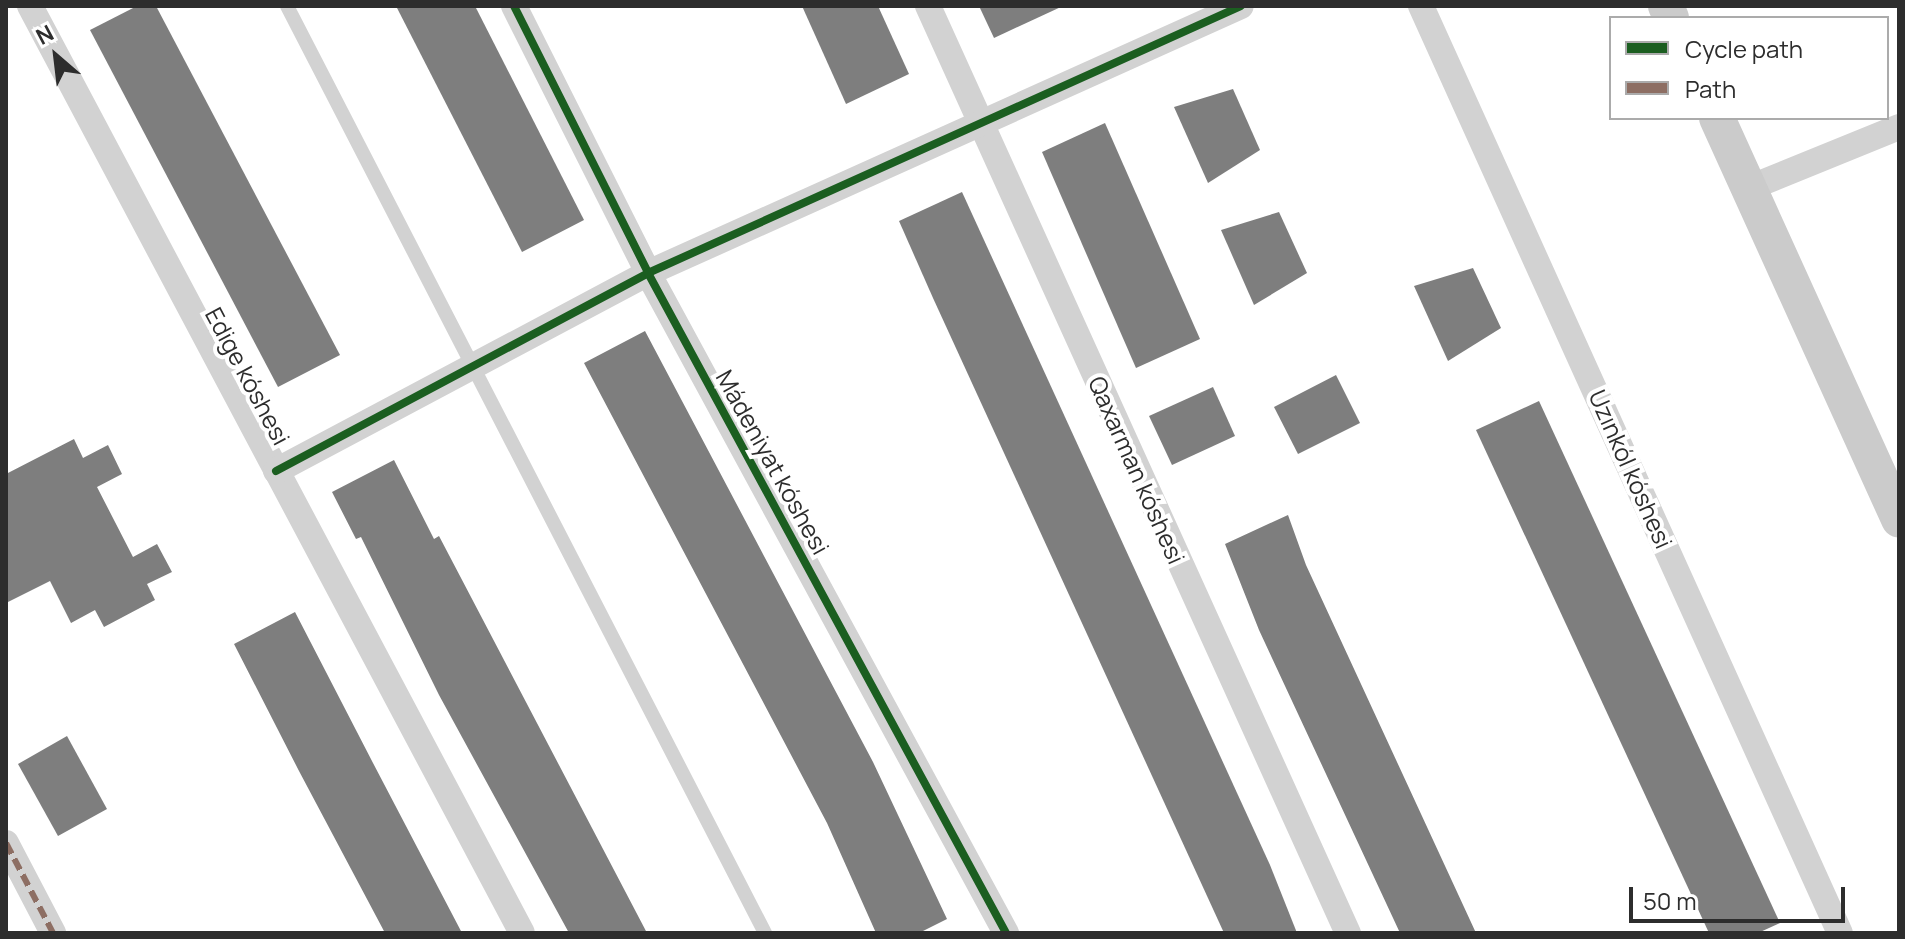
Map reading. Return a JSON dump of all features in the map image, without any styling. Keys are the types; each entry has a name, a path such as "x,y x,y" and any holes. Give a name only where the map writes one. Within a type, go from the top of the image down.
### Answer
{"main road":[{"path":"1718,120 1899,520"}],"street":[{"name":"Edige kóshesi","path":"30,6 522,933"},
{"name":"Mádeniyat kóshesi","path":"514,6 648,273 1006,933"},
{"name":"Qaxarman kóshesi","path":"928,6 1348,933"},
{"path":"276,471 648,273 981,126 1241,6"},
{"name":"Uzınkól kóshesi","path":"1421,6 1840,933"},
{"path":"1749,188 1899,127"},
{"path":"6,843 53,933"}],"lane":[{"path":"287,6 469,368 765,933"}],"building":[{"path":"137,6 156,6 340,355 278,387 90,30"},
{"path":"396,6 475,6 584,220 522,252"},
{"path":"802,6 878,6 909,74 846,104"},
{"path":"979,6 1063,6 994,38"},
{"path":"1233,89 1260,150 1208,183 1174,107"},
{"path":"1105,123 1200,339 1136,368 1042,152"},
{"path":"962,192 1270,865 1297,933 1224,933 933,298 899,221"},
{"path":"1279,212 1307,273 1254,305 1221,230"},
{"path":"1473,268 1501,328 1448,361 1414,286"},
{"path":"645,331 873,762 947,919 919,933 876,933 827,823 584,363"},
{"path":"1336,375 1360,423 1298,454 1274,407"},
{"path":"1213,387 1235,436 1172,465 1149,416"},
{"path":"1539,401 1780,923 1758,933 1709,933 1476,430"},
{"path":"74,439 83,458 108,445 122,474 97,487 133,557 157,544 172,572 147,584 155,600 104,627 95,610 71,623 50,581 6,603 6,474"},
{"path":"394,460 434,539 439,536 647,933 569,933 439,695 361,537 356,539 332,492"},
{"path":"1288,515 1306,565 1476,933 1400,933 1259,630 1225,544"},
{"path":"295,612 462,933 385,933 299,771 234,644"},
{"path":"67,736 107,809 58,836 18,764"}],"marked path":[{"path":"6,843 53,933"}],"cycle path":[{"path":"514,6 648,273 1006,933"},
{"path":"276,471 648,273 1241,6"}]}
